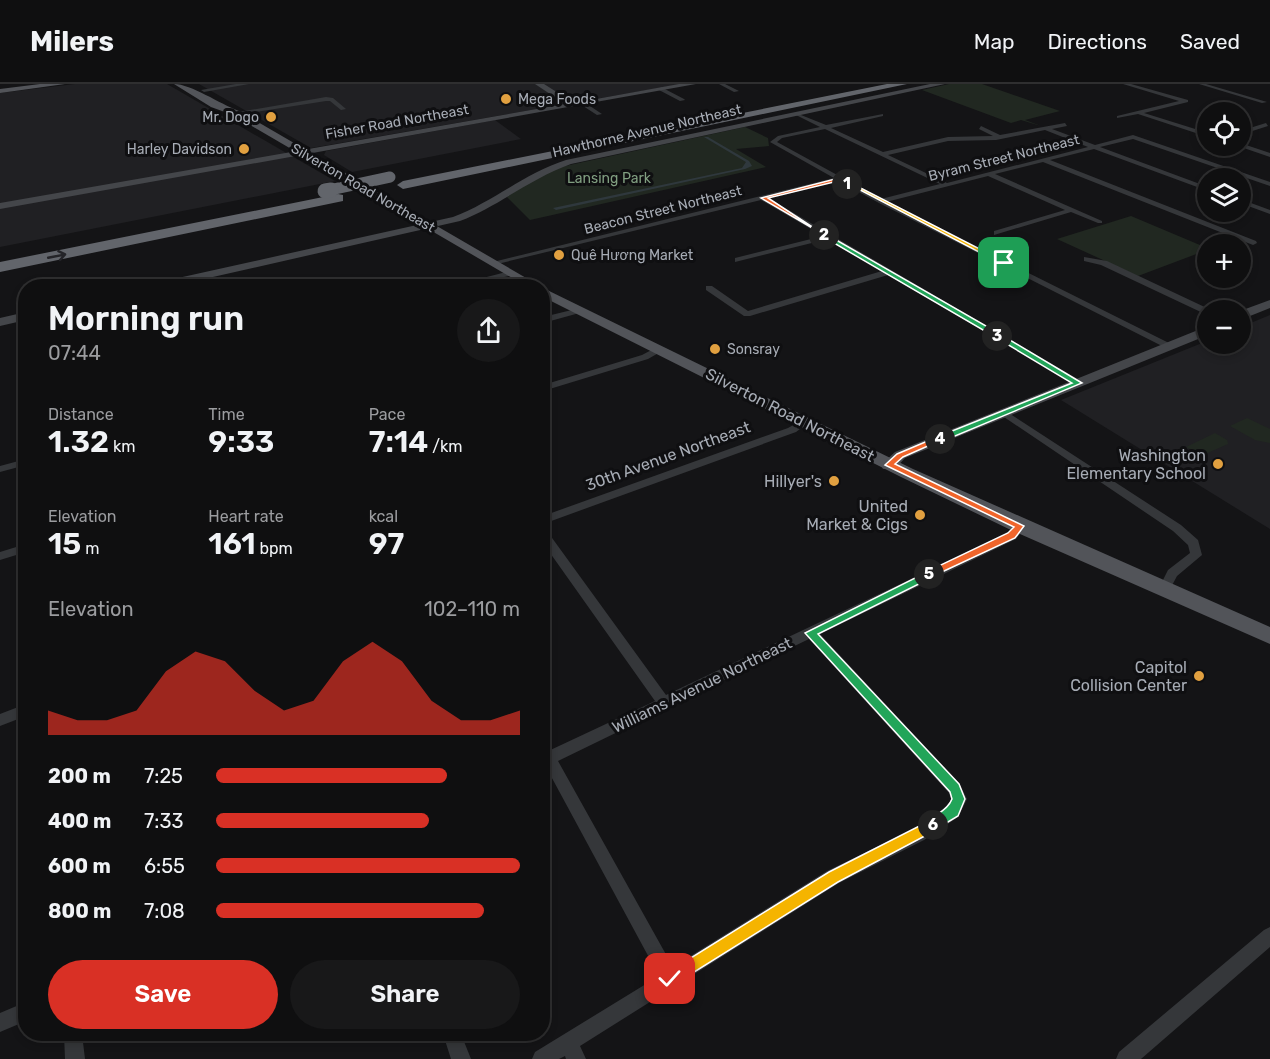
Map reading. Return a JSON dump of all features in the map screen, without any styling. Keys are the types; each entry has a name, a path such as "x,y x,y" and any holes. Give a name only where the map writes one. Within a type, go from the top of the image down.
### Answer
{"highway":[{"path":"0,255 860,84"},
{"path":"0,267 902,84"}],"main road":[{"path":"0,91 61,84"},
{"name":"Silverton Road Northeast","path":"178,84 214,105 224,106 521,279"},
{"name":"Silverton Road Northeast","path":"194,84 225,103 224,106"},
{"name":"Silverton Road Northeast","path":"550,295 889,465 1020,526 1270,636"}],"street":[{"path":"204,90 247,84"},
{"path":"539,84 599,114"},
{"name":"Fisher Road Northeast","path":"0,206 692,84"},
{"path":"721,84 736,91"},
{"name":"Hawthorne Avenue Northeast","path":"192,279 430,227 482,210 532,177 561,164 941,84"},
{"path":"1119,117 1186,101 1125,84"},
{"path":"1201,84 1265,102 1270,107"},
{"path":"661,89 682,100"},
{"path":"236,113 326,99 331,99 343,109"},
{"path":"1140,113 1197,131"},
{"path":"798,114 947,185"},
{"path":"881,115 773,141 776,146 881,202 1168,346"},
{"path":"884,154 948,139 1000,137 1065,125"},
{"path":"1251,130 1266,125"},
{"path":"981,128 1000,137"},
{"path":"1045,129 1197,185"},
{"name":"Byram Street Northeast","path":"881,202 1133,137 1270,184"},
{"path":"1251,149 1270,155"},
{"path":"1044,160 1253,243"},
{"path":"989,174 1100,222"},
{"name":"Beacon Street Northeast","path":"493,263 839,179"},
{"path":"763,198 1078,383"},
{"path":"1251,205 1270,212"},
{"path":"997,233 1071,210"},
{"path":"738,260 827,237"},
{"path":"1086,259 1104,264 1197,307"},
{"path":"709,288 747,314 888,272"},
{"path":"485,279 510,273"},
{"path":"1251,312 1270,304"},
{"path":"550,318 580,310"},
{"path":"0,322 18,318"},
{"path":"889,465 900,455 1197,334"},
{"path":"550,386 645,357 659,349"},
{"path":"1004,413 1177,528 1194,543 1196,555 1172,573 1164,590"},
{"name":"30th Avenue Northeast","path":"550,517 792,430 804,422"},
{"path":"0,469 18,464"},
{"name":"Williams Avenue Northeast","path":"550,758 1012,536 1020,526"},
{"path":"550,544 664,703"},
{"path":"0,556 18,550"},
{"path":"542,1059 572,1051 670,979 833,877 918,835 953,812 959,799 954,788 811,633"},
{"path":"0,720 18,713"},
{"path":"550,767 670,979"},
{"path":"1126,1059 1270,936"},
{"path":"0,1023 18,1015"},
{"path":"74,1041 75,1059"},
{"path":"455,1041 461,1059"}],"shaded area":[{"path":"75,84 167,84 335,181 0,247 0,93"},
{"path":"199,84 683,84 311,148"},
{"path":"495,120 521,139 352,172 324,155 326,151"},
{"path":"704,137 708,137 749,161 752,166 556,210 553,208 742,168 746,162"},
{"name":"Washington Elementary School","path":"1270,315 1270,529 1061,400 1197,345 1197,354 1251,354 1251,323"}],"green space":[{"path":"949,84 982,84 1060,111 1025,120 1041,126 1021,120 1011,123 922,90"},
{"name":"Lansing Park","path":"745,127 768,138 769,146 736,149 766,167 530,220 507,197 529,181 556,168"},
{"path":"1131,216 1197,244 1197,254 1138,276 1057,239"},
{"path":"1247,418 1270,429 1270,443 1255,440 1230,426"},
{"path":"1215,433 1227,440 1228,444 1203,455 1186,447"}],"place":[{"name":"Mega Foods","path":"506,99"},
{"name":"Mr. Dogo","path":"271,117"},
{"name":"Harley Davidson","path":"244,149"},
{"name":"Quê Hương Market","path":"559,255"},
{"name":"Sonsray","path":"715,349"},
{"name":"Washington Elementary School","path":"1218,464"},
{"name":"Hillyer's","path":"834,481"},
{"name":"United Market & Cigs","path":"920,515"},
{"name":"Capitol Collision Center","path":"1199,676"}],"route":[{"path":"670,979 833,877 918,835 953,812 959,799 954,788 811,633 887,594 1012,536 1020,526 889,465 900,455 1078,383 763,198 839,179 1004,263"}]}
